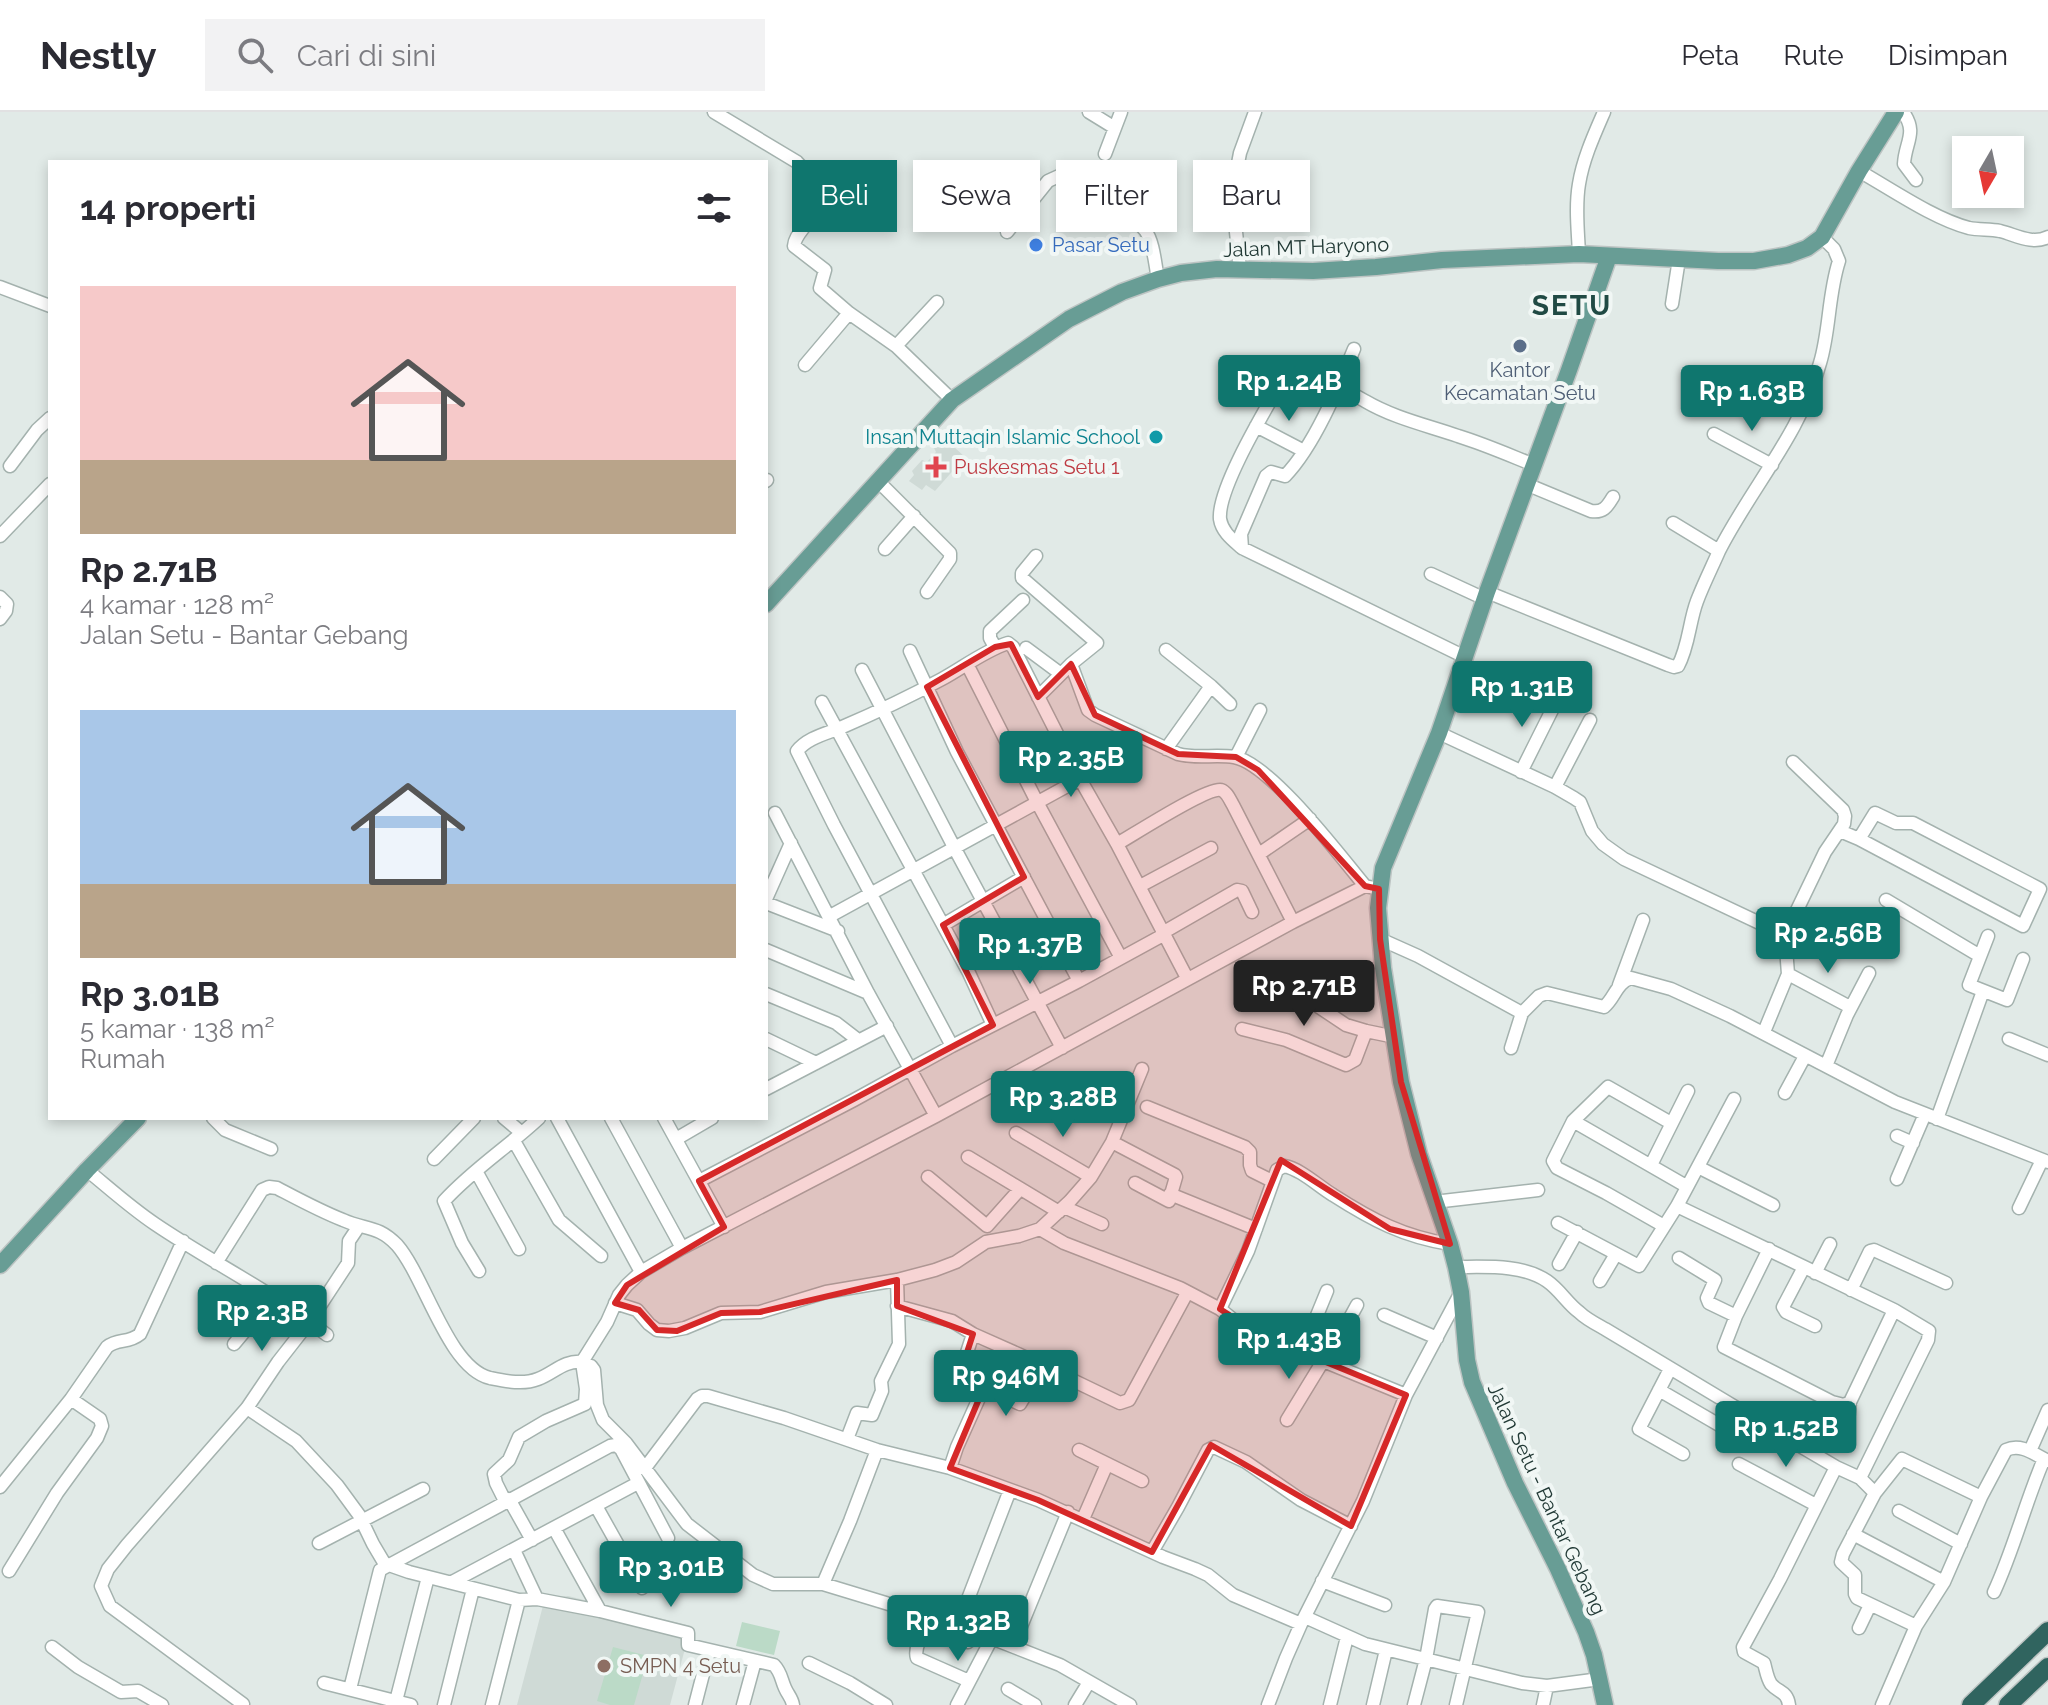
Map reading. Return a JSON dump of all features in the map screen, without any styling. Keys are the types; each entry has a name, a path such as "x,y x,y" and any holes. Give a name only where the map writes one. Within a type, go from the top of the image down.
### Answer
{"highway":[{"path":"1971,1705 2048,1631"},
{"path":"2008,1705 2048,1667"}],"main road":[{"path":"1822,237 1896,112"},
{"name":"Jalan MT Haryono","path":"768,598 952,400 1069,319 1122,292 1158,279 1191,272 1240,269 1313,271 1442,260 1579,254 1754,261 1788,255 1807,248 1822,237"},
{"name":"Jalan Setu - Bantar Gebang","path":"1605,1705 1586,1632 1515,1483 1472,1382 1456,1267 1409,1118 1401,1082 1378,908 1372,888 1439,733 1609,256"},
{"path":"0,1265 136,1120"}],"street":[{"path":"714,112 804,168 813,188 815,203 794,246 823,268 825,274 820,288 896,346 952,400"},
{"path":"1089,112 1115,128"},
{"path":"1105,154 1121,112"},
{"path":"1240,269 1232,195 1240,153 1252,130 1255,112"},
{"path":"1579,254 1579,184 1591,141 1604,112"},
{"path":"1903,112 1909,120 1911,131 1904,164 1916,180"},
{"path":"1859,171 1967,228 1998,230 2023,239 2048,237"},
{"path":"1040,191 1048,181 1059,176 1117,209 1146,231 1158,279"},
{"path":"1431,574 1676,667 1684,652 1697,600 1719,551 1772,465 1801,411 1820,363 1833,280 1839,261 1834,249 1822,237"},
{"path":"1672,304 1679,259"},
{"path":"0,287 48,305"},
{"path":"896,346 937,302"},
{"path":"805,365 849,313"},
{"path":"1242,548 1241,534 1268,474 1285,476 1304,451 1339,386 1354,349"},
{"path":"1465,657 1242,548 1222,527 1222,502 1236,466 1290,365 1303,365 1318,371 1339,386 1398,417 1534,465"},
{"path":"10,466 48,420"},
{"path":"1256,426 1304,451"},
{"path":"1714,434 1772,465"},
{"path":"879,482 951,556 927,592"},
{"path":"1526,484 1591,511 1606,508 1613,497"},
{"path":"0,536 48,486"},
{"path":"885,549 914,516"},
{"path":"1673,523 1719,551"},
{"path":"1036,556 1022,573 1022,578 1097,643 1038,697"},
{"path":"0,597 7,604 0,619"},
{"path":"995,647 990,631 1023,600"},
{"path":"952,1046 797,751 815,738 927,687 995,647 1008,643 1187,978"},
{"path":"1026,648 1061,674"},
{"path":"1166,650 1230,704"},
{"path":"910,651 957,752 1079,981"},
{"path":"967,664 1121,958"},
{"path":"532,1540 496,1483 494,1474 509,1460 519,1437 585,1404 583,1364 621,1305 619,1295 641,1272 1293,922 1372,888 1271,780 1236,757 1183,755 1088,710 1071,664"},
{"path":"862,670 1062,1048"},
{"path":"1166,749 1211,686"},
{"path":"822,702 914,870 993,1025"},
{"path":"1521,772 1555,704"},
{"path":"1236,757 1260,710"},
{"path":"1555,787 1590,720"},
{"path":"1439,733 1555,787 1580,802 1592,831 1613,852 1785,935"},
{"path":"1764,1032 1788,974 1785,935 1825,852 1845,820 1843,810 1793,762"},
{"path":"830,916 1080,779"},
{"path":"1117,844 1202,795 1218,790 1226,792 1293,922"},
{"path":"775,813 936,1116"},
{"path":"1840,831 2023,926 2040,889 1913,823 1896,823 1875,813 1859,839"},
{"path":"1259,854 1310,819"},
{"path":"768,896 791,843"},
{"path":"1140,886 1211,848"},
{"path":"943,925 1024,877"},
{"path":"699,1181 1079,981 1237,890 1242,891 1252,912"},
{"path":"1886,900 1980,956"},
{"path":"768,902 838,931"},
{"path":"1511,1048 1522,1013 1539,996 1547,993 1604,1007 1610,1002 1643,920"},
{"path":"1988,936 1969,985 2007,1000 2023,959"},
{"path":"1380,939 1418,956 1522,1013"},
{"path":"768,951 868,993"},
{"path":"1826,1066 1850,1007 1869,973"},
{"path":"1788,974 1850,1007"},
{"path":"1618,987 1631,978 1671,989 1764,1032 1895,1102 2045,1158 2019,1208"},
{"path":"1295,991 1346,1025 1395,1037"},
{"path":"1897,1179 1913,1143 1931,1116 1983,991"},
{"path":"768,995 836,1023 858,1040"},
{"path":"768,1088 887,1026"},
{"path":"1242,1029 1286,1040 1346,1065 1355,1060 1366,1031"},
{"path":"2009,1039 2048,1055"},
{"path":"768,1040 816,1063"},
{"path":"1785,1093 1805,1056"},
{"path":"621,1305 637,1310 657,1330 677,1331 721,1313 769,1310 826,1292 897,1280 944,1267 986,1242 1040,1229 1091,1177 1112,1142 1142,1069"},
{"path":"1664,1226 1554,1166 1553,1161 1573,1121 1609,1087 1671,1123"},
{"path":"1651,1165 1688,1091"},
{"path":"1558,1223 1639,1266 1677,1206 1734,1099"},
{"path":"1147,1107 1245,1147 1250,1152 1252,1171 1272,1181"},
{"path":"215,1120 225,1130 271,1149"},
{"path":"434,1159 472,1120"},
{"path":"505,1120 518,1137 559,1220 601,1256"},
{"path":"479,1271 443,1203 537,1120"},
{"path":"558,1120 641,1272"},
{"path":"612,1120 682,1248"},
{"path":"665,1120 724,1227"},
{"path":"676,1139 709,1120"},
{"path":"1573,1121 1686,1186"},
{"path":"1016,1133 1091,1177"},
{"path":"1897,1136 1913,1143"},
{"path":"1112,1142 1175,1175 1169,1201 1135,1183"},
{"path":"968,1157 1020,1189 1102,1224"},
{"path":"1220,1309 1248,1251 1272,1181 1277,1170 1284,1166 1390,1229 1450,1244"},
{"path":"1698,1167 1773,1205"},
{"path":"87,1170 135,1210 310,1321 327,1335"},
{"path":"476,1171 519,1249"},
{"path":"928,1177 987,1226 1020,1189"},
{"path":"216,1263 265,1187 277,1188 345,1222 377,1229 395,1243 410,1263 447,1334 475,1371 490,1378 528,1382 569,1362 591,1366 597,1405 603,1420 645,1468 687,1524 753,1575 773,1584 823,1584 958,1625 1060,1665 1130,1705"},
{"path":"1434,1202 1538,1190"},
{"path":"1170,1194 1256,1229"},
{"path":"1677,1206 1894,1310 1927,1329 1929,1338 1860,1478"},
{"path":"243,1704 110,1606 101,1586 108,1569 247,1408 310,1321 348,1263 349,1241 359,1226"},
{"path":"1040,1229 1064,1243 1180,1288 1220,1309 1241,1326 1406,1395"},
{"path":"1559,1264 1577,1232"},
{"path":"0,1487 71,1399 107,1347 113,1342 134,1340 140,1334 183,1241"},
{"path":"1815,1326 1783,1309 1830,1244"},
{"path":"1769,1249 1736,1316 1725,1348 1832,1402 1844,1405 1850,1402"},
{"path":"1851,1290 1870,1251 1874,1250 1946,1283"},
{"path":"1600,1281 1616,1254"},
{"path":"1679,1258 1714,1279 1707,1298 1709,1303 1736,1316"},
{"path":"1456,1267 1500,1268 1537,1276 1554,1286 1579,1312 1670,1369 1836,1467 1860,1478 1875,1493"},
{"path":"847,1439 857,1413 872,1415 882,1391 881,1381 897,1350 897,1280"},
{"path":"1302,1352 1327,1291"},
{"path":"1268,1705 1303,1620 1351,1526 1406,1395 1461,1292"},
{"path":"897,1306 952,1321 973,1334 1125,1403 1187,1293"},
{"path":"234,1344 273,1297"},
{"path":"1287,1420 1357,1305"},
{"path":"1846,1440 1850,1402 1894,1310"},
{"path":"1384,1315 1437,1338"},
{"path":"973,1334 960,1374 1020,1404 1036,1363"},
{"path":"1670,1369 1639,1429 1683,1454"},
{"path":"950,1468 984,1387"},
{"path":"1659,1390 1721,1426"},
{"path":"645,1468 697,1399 702,1396 737,1403 877,1450 950,1468 1068,1512 1208,1575 1233,1595 1386,1650 1522,1683 1547,1686 1600,1679"},
{"path":"9,1571 102,1426 100,1419 71,1399"},
{"path":"247,1408 302,1447 337,1485 388,1565 519,1600 537,1599 600,1611 688,1633 688,1645 776,1666 793,1705"},
{"path":"2030,1451 2048,1410"},
{"path":"350,1689 380,1571 610,1446 616,1445 621,1449 668,1538"},
{"path":"1152,1552 1208,1450 1214,1447 1246,1462 1301,1500 1351,1526"},
{"path":"1882,1705 1916,1626 1944,1582 1981,1497 2006,1450 2019,1447 2046,1460 1994,1592"},
{"path":"823,1584 877,1450"},
{"path":"1079,1450 1142,1481"},
{"path":"1916,1626 1857,1598 1855,1575 1841,1562 1853,1534 1875,1493 1902,1459 1981,1497"},
{"path":"1083,1519 1107,1464"},
{"path":"1739,1464 1816,1505"},
{"path":"1789,1705 1786,1695 1771,1683 1764,1663 1744,1652 1743,1647 1836,1467"},
{"path":"631,1468 645,1468"},
{"path":"452,1582 638,1483"},
{"path":"319,1543 423,1489"},
{"path":"958,1625 1010,1490"},
{"path":"596,1506 642,1588"},
{"path":"1899,1511 1961,1544"},
{"path":"1013,1646 1068,1512"},
{"path":"554,1528 600,1611"},
{"path":"1853,1534 1944,1582"},
{"path":"514,1550 537,1599"},
{"path":"396,1701 428,1577"},
{"path":"1322,1581 1385,1605"},
{"path":"444,1705 473,1589"},
{"path":"492,1705 519,1600"},
{"path":"1859,1628 1870,1605"},
{"path":"1414,1705 1436,1607 1477,1611 1456,1705"},
{"path":"969,1681 917,1658 916,1653 927,1628 968,1642 977,1633"},
{"path":"1330,1705 1347,1637"},
{"path":"957,1705 992,1638"},
{"path":"52,1647 78,1667 121,1692 129,1705"},
{"path":"1373,1705 1386,1650"},
{"path":"695,1705 709,1651"},
{"path":"743,1705 755,1661"},
{"path":"809,1663 886,1705"},
{"path":"1075,1705 1089,1682"},
{"path":"324,1683 411,1705"},
{"path":"1543,1705 1547,1686"},
{"path":"1008,1689 1035,1705"},
{"path":"121,1692 138,1691 162,1705"}],"highlighted area":[{"path":"1011,644 1038,697 1071,664 1095,715 1178,754 1236,757 1258,770 1365,886 1379,889 1380,939 1401,1082 1450,1244 1390,1229 1281,1160 1220,1309 1260,1335 1406,1395 1351,1526 1211,1445 1152,1552 1038,1500 950,1468 984,1387 960,1374 973,1334 897,1306 897,1280 760,1312 721,1313 677,1331 657,1330 639,1310 615,1303 627,1285 724,1227 699,1181 993,1025 943,925 1024,877 927,687 995,647"}],"shaded area":[{"name":"Puskesmas Setu 1","path":"942,436 965,457 935,491 926,485 922,490 909,481 914,475 912,471 922,460 927,462 936,452 934,448"},
{"name":"SMPN 4 Setu","path":"568,1596 691,1626 670,1705 517,1705 545,1598"}],"green space":[{"path":"742,1622 780,1631 774,1655 736,1646"},
{"path":"613,1647 648,1656 634,1705 610,1705 597,1701"}],"place":[{"name":"Pasar Setu","path":"1036,245"},
{"name":"Kantor Kecamatan Setu","path":"1520,346"},
{"name":"Insan Muttaqin Islamic School","path":"1156,437"},
{"name":"Puskesmas Setu 1","path":"936,467"},
{"name":"SMPN 4 Setu","path":"604,1666"}],"district":[{"name":"SETU","path":"1572,305"}]}
